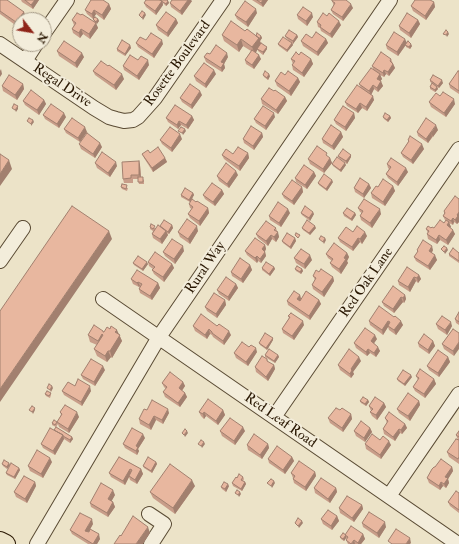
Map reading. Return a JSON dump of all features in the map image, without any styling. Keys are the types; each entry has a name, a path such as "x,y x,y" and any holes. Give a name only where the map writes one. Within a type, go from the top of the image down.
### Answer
{"main road":[{"path":"0,540 6,544"}],"street":[{"path":"52,22 67,0"},
{"name":"Rosette Boulevard","path":"127,120 133,120 138,117 155,98 223,0"},
{"name":"Rural Way","path":"37,544 159,337 390,0"},
{"name":"Regal Drive","path":"0,44 109,117 127,120"},
{"path":"25,61 31,52"},
{"name":"Red Oak Lane","path":"274,417 459,149"},
{"path":"0,261 23,228"},
{"name":"Red Leaf Road","path":"103,299 458,544"},
{"path":"389,496 459,394"},
{"path":"149,514 164,524 151,544"}],"building":[{"path":"0,0 7,0 24,12 12,12 12,19 0,11"},
{"path":"25,0 35,0 31,5"},
{"path":"91,0 103,0 109,4 102,15 94,10 92,14 85,10"},
{"path":"146,0 162,1 155,11 144,3"},
{"path":"160,0 167,0 168,1 166,4"},
{"path":"172,0 188,0 180,11 170,3"},
{"path":"332,0 346,0 351,4 342,17 331,10 335,3"},
{"path":"415,0 430,0 434,2 425,16 411,6"},
{"path":"245,1 256,9 246,22 235,15"},
{"path":"303,7 312,13 306,21 297,15"},
{"path":"142,11 145,13 142,18 139,15"},
{"path":"166,12 176,19 167,33 156,25"},
{"path":"77,13 82,14 96,23 89,34 81,29 79,33 72,29 76,23 72,20"},
{"path":"323,13 327,16 329,13 339,21 330,34 320,27 321,25 317,22"},
{"path":"407,13 418,20 409,33 399,26"},
{"path":"95,17 98,19 96,22 93,19"},
{"path":"231,21 245,31 247,29 259,38 252,47 241,39 237,45 222,35"},
{"path":"289,30 297,35 293,41 285,36"},
{"path":"446,30 448,32 446,35 443,34"},
{"path":"316,32 326,39 317,52 301,41 306,34 312,38"},
{"path":"394,32 405,39 397,52 386,45"},
{"path":"151,33 162,40 152,54 136,43 140,37 146,40"},
{"path":"257,33 261,36 259,39 256,36"},
{"path":"283,37 292,43 287,50 278,44"},
{"path":"122,40 130,45 125,54 117,49"},
{"path":"64,41 82,53 75,63 57,51"},
{"path":"408,41 411,44 409,47 405,45"},
{"path":"261,43 267,47 263,52 257,49"},
{"path":"216,45 227,53 221,62 224,63 221,68 204,57 207,53 210,54"},
{"path":"252,50 259,55 252,65 245,60"},
{"path":"296,52 299,55 301,52 311,59 302,73 292,65 295,61 291,59"},
{"path":"381,52 391,59 390,61 393,64 388,72 384,70 383,73 372,66"},
{"path":"130,55 138,60 141,56 148,60 137,76 123,66"},
{"path":"101,61 122,74 114,85 93,71"},
{"path":"204,63 214,70 205,84 194,76"},
{"path":"371,68 380,74 377,79 381,81 377,88 373,85 369,91 359,84"},
{"path":"265,71 269,74 267,78 263,75"},
{"path":"288,71 298,78 289,91 275,81 281,72 285,75"},
{"path":"459,71 459,91 449,84"},
{"path":"9,75 23,84 15,95 2,86"},
{"path":"433,75 442,80 438,86 430,80"},
{"path":"432,83 437,87 435,90 430,87"},
{"path":"190,84 200,91 191,105 180,98"},
{"path":"357,85 373,96 366,107 360,103 356,109 345,102"},
{"path":"269,88 285,97 276,110 261,99"},
{"path":"31,90 44,100 37,110 23,101"},
{"path":"443,92 454,99 444,113 429,102 436,93 440,96"},
{"path":"14,104 18,106 15,110 12,108"},
{"path":"51,104 64,113 57,124 43,115"},
{"path":"175,105 192,116 186,125 179,121 177,125 166,118"},
{"path":"263,106 274,113 265,126 254,119"},
{"path":"343,106 354,113 345,127 334,120"},
{"path":"385,113 390,116 387,120 383,117"},
{"path":"29,118 33,120 31,124 27,121"},
{"path":"72,118 85,127 78,138 64,129"},
{"path":"426,118 436,125 426,139 417,132"},
{"path":"331,125 341,132 332,146 322,139"},
{"path":"251,126 262,133 253,146 243,139"},
{"path":"170,127 180,134 171,148 160,140"},
{"path":"181,127 185,129 182,133 178,131"},
{"path":"87,133 100,143 93,154 79,144"},
{"path":"410,136 422,144 411,160 401,153 409,141"},
{"path":"317,146 327,153 326,155 330,158 323,169 308,159"},
{"path":"158,147 165,158 152,168 142,154 148,150 150,153"},
{"path":"238,147 248,153 239,166 222,155 226,149 233,154"},
{"path":"343,149 351,155 346,161 338,156"},
{"path":"102,152 116,162 108,173 95,163"},
{"path":"0,154 9,160 0,174"},
{"path":"337,157 345,163 340,170 332,164"},
{"path":"391,158 406,168 397,182 386,174 391,167 387,164"},
{"path":"139,161 139,175 131,175 131,178 123,179 122,162"},
{"path":"226,163 236,171 227,184 217,176"},
{"path":"304,165 314,172 305,185 295,178"},
{"path":"324,174 332,180 326,189 318,183"},
{"path":"138,177 143,177 143,182 138,182"},
{"path":"360,178 369,184 363,194 354,188"},
{"path":"383,179 393,186 383,202 371,193 376,186 378,187"},
{"path":"292,180 302,187 292,201 282,194"},
{"path":"212,183 222,190 213,202 203,195"},
{"path":"122,184 127,185 126,189 121,187"},
{"path":"185,188 193,193 189,200 181,195"},
{"path":"455,196 459,199 459,212 455,220 453,218 451,221 443,216 445,213 444,211"},
{"path":"192,199 208,208 199,221 188,214 193,207 189,204"},
{"path":"364,199 380,209 370,223 360,216 363,211 358,208"},
{"path":"278,202 288,209 279,223 269,216"},
{"path":"72,206 109,231 0,389 0,311"},
{"path":"305,206 313,212 309,218 301,213"},
{"path":"347,208 355,213 351,219 343,213"},
{"path":"187,219 197,226 188,239 178,232"},
{"path":"164,220 172,225 168,232 160,226"},
{"path":"307,220 315,226 309,233 302,228"},
{"path":"440,220 444,223 446,220 449,222 447,225 453,230 446,240 439,235 436,240 427,234 429,231 426,229 428,226 434,228"},
{"path":"266,221 276,228 274,230 278,232 274,237 271,235 266,241 256,234"},
{"path":"151,224 155,226 153,229 150,227"},
{"path":"158,225 166,231 160,239 152,234"},
{"path":"357,226 365,232 360,239 358,238 352,247 338,238 346,227 353,232"},
{"path":"287,233 295,238 290,247 282,241"},
{"path":"296,233 300,235 298,238 295,235"},
{"path":"321,236 325,238 323,242 319,239"},
{"path":"255,238 265,245 262,249 265,252 260,259 257,256 255,258 245,251"},
{"path":"172,239 183,246 174,259 163,252"},
{"path":"423,240 432,246 429,251 435,255 428,266 414,257"},
{"path":"334,243 347,253 344,258 346,259 339,269 330,263 333,259 326,254"},
{"path":"444,246 447,248 444,252 441,249"},
{"path":"453,248 459,253 459,261 449,254"},
{"path":"301,249 310,255 304,264 294,258"},
{"path":"155,252 172,264 163,277 152,270 155,267 148,262"},
{"path":"138,256 147,262 142,269 133,263"},
{"path":"240,258 250,265 241,279 231,272"},
{"path":"266,262 274,267 269,274 262,268"},
{"path":"297,266 302,269 300,272 295,269"},
{"path":"407,267 419,275 417,278 414,277 408,287 398,281"},
{"path":"321,269 333,277 322,292 312,285 316,278 313,276 316,270 319,272"},
{"path":"137,270 158,283 150,296 139,289 142,284 131,279"},
{"path":"226,277 236,284 228,297 217,290"},
{"path":"393,286 405,295 403,298 401,297 393,309 382,302"},
{"path":"294,291 300,295 297,299 300,301 306,291 319,300 309,316 287,301"},
{"path":"214,293 225,300 216,314 205,307"},
{"path":"379,306 401,321 394,330 388,326 390,322 388,321 382,330 369,321"},
{"path":"459,312 459,322 455,319"},
{"path":"291,313 303,321 292,336 282,329"},
{"path":"201,314 217,326 219,324 229,331 223,341 209,329 205,335 193,326"},
{"path":"442,316 451,322 445,330 436,324"},
{"path":"94,325 103,332 107,327 110,329 111,326 117,330 115,332 120,335 105,356 94,349 103,335 102,334 98,341 88,335"},
{"path":"365,328 375,335 371,341 378,347 374,353 368,349 366,352 354,343"},
{"path":"453,329 459,333 459,342 453,351 442,344"},
{"path":"265,333 273,338 266,348 259,343"},
{"path":"424,334 433,341 428,350 418,343"},
{"path":"242,342 249,347 251,345 256,348 246,362 234,353"},
{"path":"269,349 278,355 274,361 265,355"},
{"path":"349,349 359,357 351,369 350,374 338,365"},
{"path":"438,350 448,357 438,373 427,366"},
{"path":"262,356 274,365 266,377 255,367"},
{"path":"91,359 103,366 94,382 81,375"},
{"path":"420,369 434,379 424,394 413,387 419,378 416,376"},
{"path":"403,370 411,375 404,384 397,379"},
{"path":"170,372 183,382 179,388 185,393 178,403 163,392 167,387 162,383"},
{"path":"78,379 90,386 81,402 62,391 68,382 75,386"},
{"path":"49,384 52,386 50,390 47,388"},
{"path":"47,391 51,393 49,396 45,394"},
{"path":"408,393 419,401 408,416 397,409"},
{"path":"363,397 368,400 365,404 360,401"},
{"path":"375,397 384,403 376,415 370,412 373,409 369,406"},
{"path":"208,399 223,410 216,421 204,412 203,414 199,412"},
{"path":"152,400 168,409 162,420 154,416 149,425 139,419 144,409 147,410"},
{"path":"65,405 77,412 68,429 57,422 62,414 60,412"},
{"path":"32,406 35,408 32,412 29,410"},
{"path":"336,408 340,410 342,408 351,414 342,428 328,418"},
{"path":"389,412 405,424 393,437 383,429 388,421 385,418"},
{"path":"230,418 243,427 234,441 220,431"},
{"path":"54,420 57,422 55,425 52,423"},
{"path":"361,421 370,428 364,438 354,431"},
{"path":"56,427 72,437 70,440 54,430"},
{"path":"50,428 63,435 53,451 41,444"},
{"path":"132,428 143,434 136,446 138,447 136,451 123,444"},
{"path":"185,429 187,431 184,435 182,433"},
{"path":"254,434 268,444 260,455 247,445"},
{"path":"372,434 380,440 383,436 389,441 380,455 365,444"},
{"path":"456,439 459,440 458,459 447,452"},
{"path":"201,440 204,442 201,446 198,444"},
{"path":"277,446 292,457 283,470 268,459"},
{"path":"37,450 50,458 41,474 28,466"},
{"path":"119,457 141,469 135,480 129,476 132,470 130,469 123,481 109,473"},
{"path":"148,457 156,462 151,471 143,466"},
{"path":"441,459 452,467 445,477 448,478 444,484 441,482 439,486 427,478 432,469"},
{"path":"4,460 9,463 7,467 2,464"},
{"path":"299,461 315,472 305,487 293,479 295,476 291,473"},
{"path":"11,463 19,468 14,477 6,473"},
{"path":"170,464 192,480 173,508 150,492"},
{"path":"239,474 243,477 241,480 245,482 241,489 232,483"},
{"path":"24,476 35,482 25,499 14,492"},
{"path":"321,478 336,488 328,499 314,488"},
{"path":"271,479 274,481 271,486 267,483"},
{"path":"224,482 228,484 225,489 221,487"},
{"path":"101,483 113,490 108,499 113,502 107,513 90,503"},
{"path":"237,490 240,492 238,495 235,493"},
{"path":"456,491 459,493 459,510 448,502"},
{"path":"347,496 362,505 352,518 339,508"},
{"path":"328,510 337,516 331,526 321,519"},
{"path":"369,512 385,522 377,533 362,523"},
{"path":"80,513 92,519 85,531 89,532 90,529 99,534 93,544 70,530"},
{"path":"133,516 148,527 136,544 114,544 120,535 121,536"},
{"path":"298,518 302,521 298,526 295,523"},
{"path":"351,526 363,534 358,543 354,540 351,544 346,540 348,537 345,535"},
{"path":"396,529 410,538 406,544 392,544 388,541"},
{"path":"343,533 346,535 343,539 340,537"}]}
